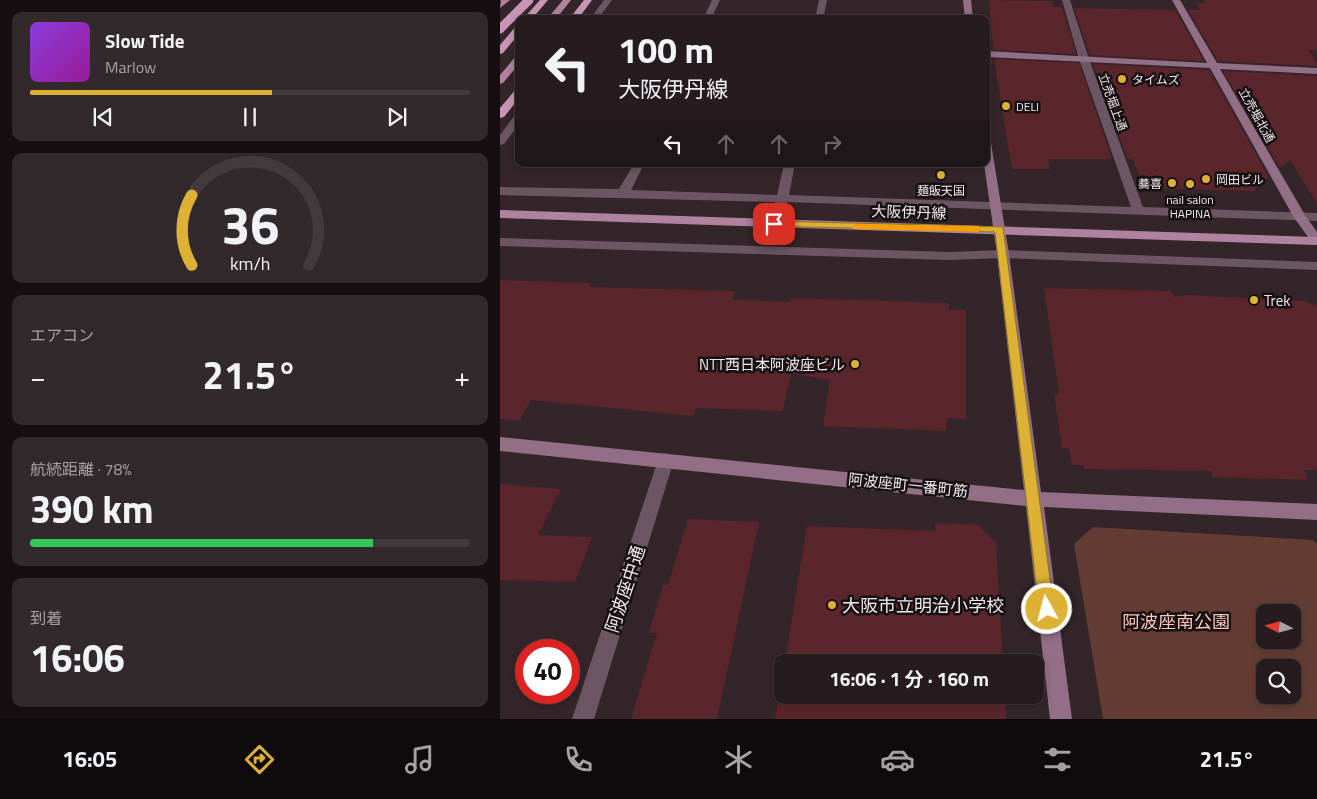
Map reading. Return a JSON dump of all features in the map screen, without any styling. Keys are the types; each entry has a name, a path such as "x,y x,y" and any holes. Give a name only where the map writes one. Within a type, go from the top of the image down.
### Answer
{"highway":[{"path":"500,29 530,0"},
{"path":"531,15 544,0"},
{"path":"576,15 588,0"},
{"path":"500,51 515,33"},
{"path":"500,115 515,96"}],"main road":[{"path":"500,6 506,0"},
{"path":"554,15 567,0"},
{"path":"500,82 515,63"},
{"name":"大阪伊丹線","path":"500,214 774,224 1000,229 1317,241"}],"street":[{"path":"597,15 608,0"},
{"path":"709,15 716,0"},
{"path":"820,15 824,0"},
{"path":"967,0 969,15"},
{"name":"立売堀上通","path":"1066,0 1084,59 1138,211"},
{"name":"立売堀北通","path":"1176,0 1299,216 1317,241"},
{"path":"990,54 1317,71"},
{"path":"500,142 515,122"},
{"path":"623,193 637,167"},
{"path":"774,224 789,167"},
{"path":"989,167 1004,254 1061,719"},
{"path":"500,191 623,193 995,207 1317,216"},
{"path":"500,242 950,256 1004,254 1317,266"},
{"name":"阿波座町一番町筋","path":"500,444 1033,499 1317,512"},
{"name":"阿波座中通","path":"584,719 666,460"}],"green space":[{"name":"阿波座南公園","path":"1093,527 1313,540 1317,544 1317,719 1103,719 1074,544"}],"building":[{"path":"989,0 1052,1 1053,7 1062,7 1076,54 993,50"},
{"path":"1203,0 1317,0 1317,50 1308,50 1317,66 1218,61 1188,10 1200,10 1196,3 1205,3"},
{"path":"1074,8 1175,10 1204,61 1090,55"},
{"path":"994,59 1079,63 1112,159 1048,159 1050,169 1012,169"},
{"path":"1093,64 1209,70 1269,177 1253,191 1152,188 1141,183 1133,159 1128,159"},
{"path":"1223,71 1317,76 1317,204 1290,160 1280,168"},
{"path":"500,280 591,283 589,287 735,291 732,300 790,302 792,298 949,303 949,310 966,310 966,419 947,418 946,431 823,426 830,380 791,373 783,411 696,408 694,416 531,400 520,420 500,419"},
{"path":"1044,288 1171,291 1174,297 1187,295 1304,301 1317,306 1317,470 1304,470 1308,480 1212,477 1211,471 1084,469 1084,465 1072,465 1069,448 1062,448 1054,394 1059,394"},
{"path":"500,484 561,489 538,535 592,537 575,582 500,580"},
{"path":"688,519 759,522 717,719 631,719 657,633 649,633 663,585 668,585"},
{"path":"935,523 978,525 996,543 1003,654 786,654 807,526 935,531"},
{"path":"777,704 1005,704 1006,719 775,719"}],"slow traffic":[{"path":"856,227 978,229"}],"place":[{"name":"タイムズ","path":"1122,79"},
{"name":"DELI","path":"1006,106"},
{"name":"麺飯天国","path":"941,175"},
{"name":"岡田ビル","path":"1206,179"},
{"name":"蕎喜","path":"1172,183"},
{"name":"nail salon HAPINA","path":"1190,184"},
{"name":"Trek","path":"1254,300"},
{"name":"NTT西日本阿波座ビル","path":"855,364"},
{"name":"大阪市立明治小学校","path":"832,605"}],"route":[{"path":"774,224 1000,229 1047,609"}]}
